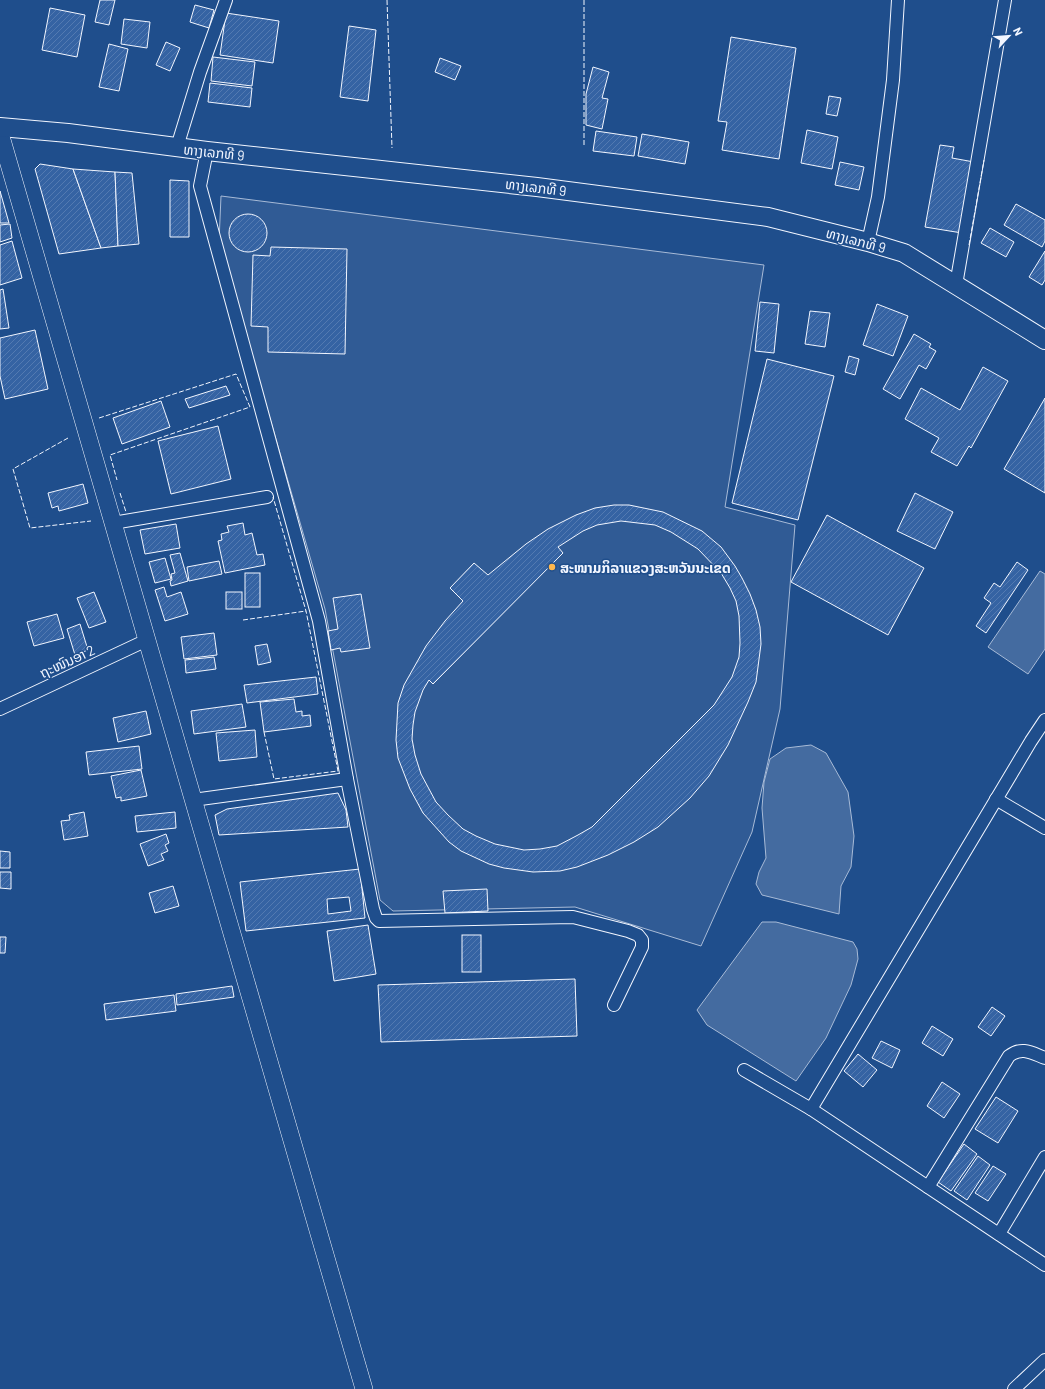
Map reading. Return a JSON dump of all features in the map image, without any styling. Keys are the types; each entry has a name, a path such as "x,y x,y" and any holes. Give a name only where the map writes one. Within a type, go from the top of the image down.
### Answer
{"main road":[{"name":"ທາງເລກທີ 9","path":"0,127 68,133 207,151 537,186 768,217 868,242 904,253 1045,340"}],"street":[{"path":"177,147 200,72 226,0"},
{"path":"868,242 878,197 893,80 898,0"},
{"path":"956,285 1005,0"},
{"path":"0,133 364,1389"},
{"path":"207,151 200,186 319,621 347,778 376,918 379,921 573,917 628,931 638,935 642,940 642,947 614,1005"},
{"path":"113,523 267,497"},
{"name":"ຖະໜົນອາ 2","path":"0,708 147,640"},
{"path":"811,1109 996,799 1045,720"},
{"path":"193,800 347,778"},
{"path":"996,799 1045,828"},
{"path":"928,1187 1010,1056 1016,1051 1024,1050 1045,1058"},
{"path":"744,1070 811,1109 1045,1265"},
{"path":"999,1234 1045,1157"},
{"path":"1014,1389 1045,1360"}],"shaded area":[{"name":"ສະໜາມກິລາແຂວງສະຫວັນນະເຂດ","path":"221,196 764,265 725,507 795,525 780,709 752,832 701,946 575,907 393,911 380,900 325,609 219,242"},
{"path":"1040,571 1045,574 1045,649 1028,674 988,647"},
{"path":"811,745 826,753 848,792 854,836 851,867 841,886 839,914 762,895 756,884 759,872 766,858 762,808 764,782 770,759 786,748"},
{"path":"762,922 776,922 853,942 857,949 858,959 851,985 826,1038 796,1081 707,1025 697,1010"}],"building":[{"path":"100,0 115,0 109,25 95,22"},
{"path":"195,5 214,10 209,28 190,22"},
{"path":"50,8 85,15 77,57 42,50"},
{"path":"226,13 279,21 273,63 220,55"},
{"path":"124,19 150,22 147,48 121,44"},
{"path":"349,26 376,30 368,101 340,97"},
{"path":"731,37 796,48 779,159 722,150 727,122 718,121"},
{"path":"166,42 180,48 170,71 156,65"},
{"path":"109,44 128,49 119,91 99,87"},
{"path":"213,57 255,62 252,86 211,81"},
{"path":"440,58 461,66 455,80 435,72"},
{"path":"593,67 609,72 602,98 608,99 602,129 586,125 586,94"},
{"path":"210,83 252,88 250,107 208,102"},
{"path":"829,96 841,98 837,116 826,114"},
{"path":"807,130 838,137 832,169 801,163"},
{"path":"596,131 637,137 634,156 593,151"},
{"path":"642,134 689,142 685,164 638,156"},
{"path":"940,145 954,147 952,158 974,162 962,233 925,227"},
{"path":"840,162 864,167 859,190 835,185"},
{"path":"40,164 73,169 101,248 59,254 35,169"},
{"path":"73,169 115,172 118,246 101,248"},
{"path":"115,172 132,173 139,244 118,246"},
{"path":"170,180 189,181 189,237 170,237"},
{"path":"0,191 9,223 0,223"},
{"path":"1016,204 1045,220 1045,241 1042,247 1004,225"},
{"path":"248,214 258,217 264,223 267,233 264,243 258,249 248,252 238,249 232,243 229,233 232,223 238,217"},
{"path":"10,224 12,238 0,242 0,225"},
{"path":"990,228 1014,242 1006,257 981,243"},
{"path":"12,241 22,278 0,285 0,245"},
{"path":"271,247 347,249 345,354 268,352 268,327 251,326 253,255 270,256"},
{"path":"1045,251 1045,280 1042,285 1029,277"},
{"path":"3,289 9,328 0,329 0,290"},
{"path":"760,302 779,304 774,353 755,351"},
{"path":"877,304 908,316 893,356 863,345"},
{"path":"810,311 830,313 825,347 805,344"},
{"path":"35,330 48,389 5,399 0,376 0,338"},
{"path":"914,334 931,344 929,347 936,351 926,369 919,365 900,399 883,389"},
{"path":"849,356 859,359 855,375 845,372"},
{"path":"767,359 834,376 798,520 732,503"},
{"path":"983,367 1008,381 971,448 969,446 957,466 931,452 939,438 905,419 921,388 960,410"},
{"path":"226,386 230,395 189,408 185,399"},
{"path":"1045,398 1045,493 1004,469"},
{"path":"161,401 170,427 122,444 113,418"},
{"path":"218,426 231,479 171,494 158,441"},
{"path":"83,484 88,503 59,511 58,506 52,508 48,493"},
{"path":"915,493 953,512 935,549 897,531"},
{"path":"614,505 629,505 663,512 702,531 721,547 742,578 756,610 760,627 761,644 756,682 728,745 709,776 690,798 658,827 634,842 608,855 577,867 560,871 533,872 504,868 489,864 461,851 449,842 423,813 410,789 398,758 396,740 398,703 404,685 426,646 445,621 463,601 450,588 474,563 488,575 526,544 548,529 576,515 595,508","holes":["621,521 655,525 671,532 698,549 721,573 730,588 736,601 739,616 740,643 739,657 732,677 714,705 592,827 578,835 557,846 524,850 495,844 463,829 436,802 421,774 415,755 412,739 415,712 423,690 429,680 433,684 563,553 558,547 583,531 597,525"]},
{"path":"827,515 924,568 888,635 791,582"},
{"path":"243,523 245,535 252,533 257,555 263,554 265,565 225,573 218,541 222,540 221,534 229,532 227,526"},
{"path":"176,524 180,548 145,554 140,530"},
{"path":"180,553 188,581 171,586 171,574 175,573 170,555"},
{"path":"165,558 171,579 155,583 149,562"},
{"path":"219,561 222,574 189,581 187,567"},
{"path":"1017,562 1028,570 986,633 976,626 991,603 984,598 994,583 1000,587"},
{"path":"245,573 260,573 260,607 245,607"},
{"path":"164,587 167,597 181,592 188,614 165,621 155,590"},
{"path":"94,592 106,622 89,628 77,598"},
{"path":"226,592 242,592 242,609 226,609"},
{"path":"361,594 370,648 341,652 340,648 331,650 328,631 338,629 333,598"},
{"path":"57,614 64,638 34,646 27,622"},
{"path":"80,624 88,650 75,655 67,629"},
{"path":"214,633 217,655 184,659 181,637"},
{"path":"267,644 271,662 258,665 255,646"},
{"path":"214,657 216,669 186,673 185,660"},
{"path":"316,677 318,694 247,703 244,685"},
{"path":"294,699 296,712 302,711 302,716 310,715 311,726 264,732 260,702"},
{"path":"242,704 246,727 194,734 191,711"},
{"path":"146,711 151,734 118,742 113,718"},
{"path":"255,730 257,757 219,761 216,733"},
{"path":"139,746 142,769 89,775 86,752"},
{"path":"141,770 147,796 121,801 121,797 116,798 111,776"},
{"path":"338,793 346,810 348,827 219,835 215,815 227,809"},
{"path":"84,812 88,836 64,840 61,821 70,820 69,815"},
{"path":"175,812 176,828 137,832 135,816"},
{"path":"166,834 169,843 165,845 168,851 161,854 164,860 148,866 140,844"},
{"path":"0,851 10,852 10,868 0,868"},
{"path":"360,869 365,918 246,931 240,882","holes":["349,897 351,911 328,914 327,899"]},
{"path":"0,872 11,872 11,889 0,888"},
{"path":"173,886 179,906 155,913 149,893"},
{"path":"487,889 488,911 445,913 443,891"},
{"path":"368,925 376,974 334,981 327,931"},
{"path":"462,935 481,935 481,972 462,972"},
{"path":"0,937 6,937 5,953 0,953"},
{"path":"575,979 577,1036 381,1042 378,985"},
{"path":"232,986 234,997 177,1005 176,994"},
{"path":"174,995 176,1011 106,1020 104,1004"},
{"path":"992,1007 1005,1016 991,1036 978,1027"},
{"path":"932,1026 953,1039 943,1056 922,1043"},
{"path":"881,1041 900,1050 892,1068 872,1058"},
{"path":"858,1054 877,1070 863,1087 844,1071"},
{"path":"942,1082 960,1094 944,1118 927,1106"},
{"path":"996,1097 1018,1111 998,1143 975,1129"},
{"path":"964,1144 977,1154 951,1191 938,1182"},
{"path":"978,1156 990,1165 967,1200 954,1191"},
{"path":"993,1166 1006,1174 988,1201 975,1193"}],"fence":[{"path":"387,0 392,148"},
{"path":"584,0 584,145"},
{"path":"969,245 984,160"},
{"path":"99,418 236,374 250,407 110,455 117,480"},
{"path":"68,438 13,469 30,528 91,521"},
{"path":"120,493 126,512"},
{"path":"264,732 274,779 338,771 306,611 273,497"},
{"path":"243,620 306,611"}],"place":[{"name":"ສະໜາມກິລາແຂວງສະຫວັນນະເຂດ","path":"552,567"}]}
